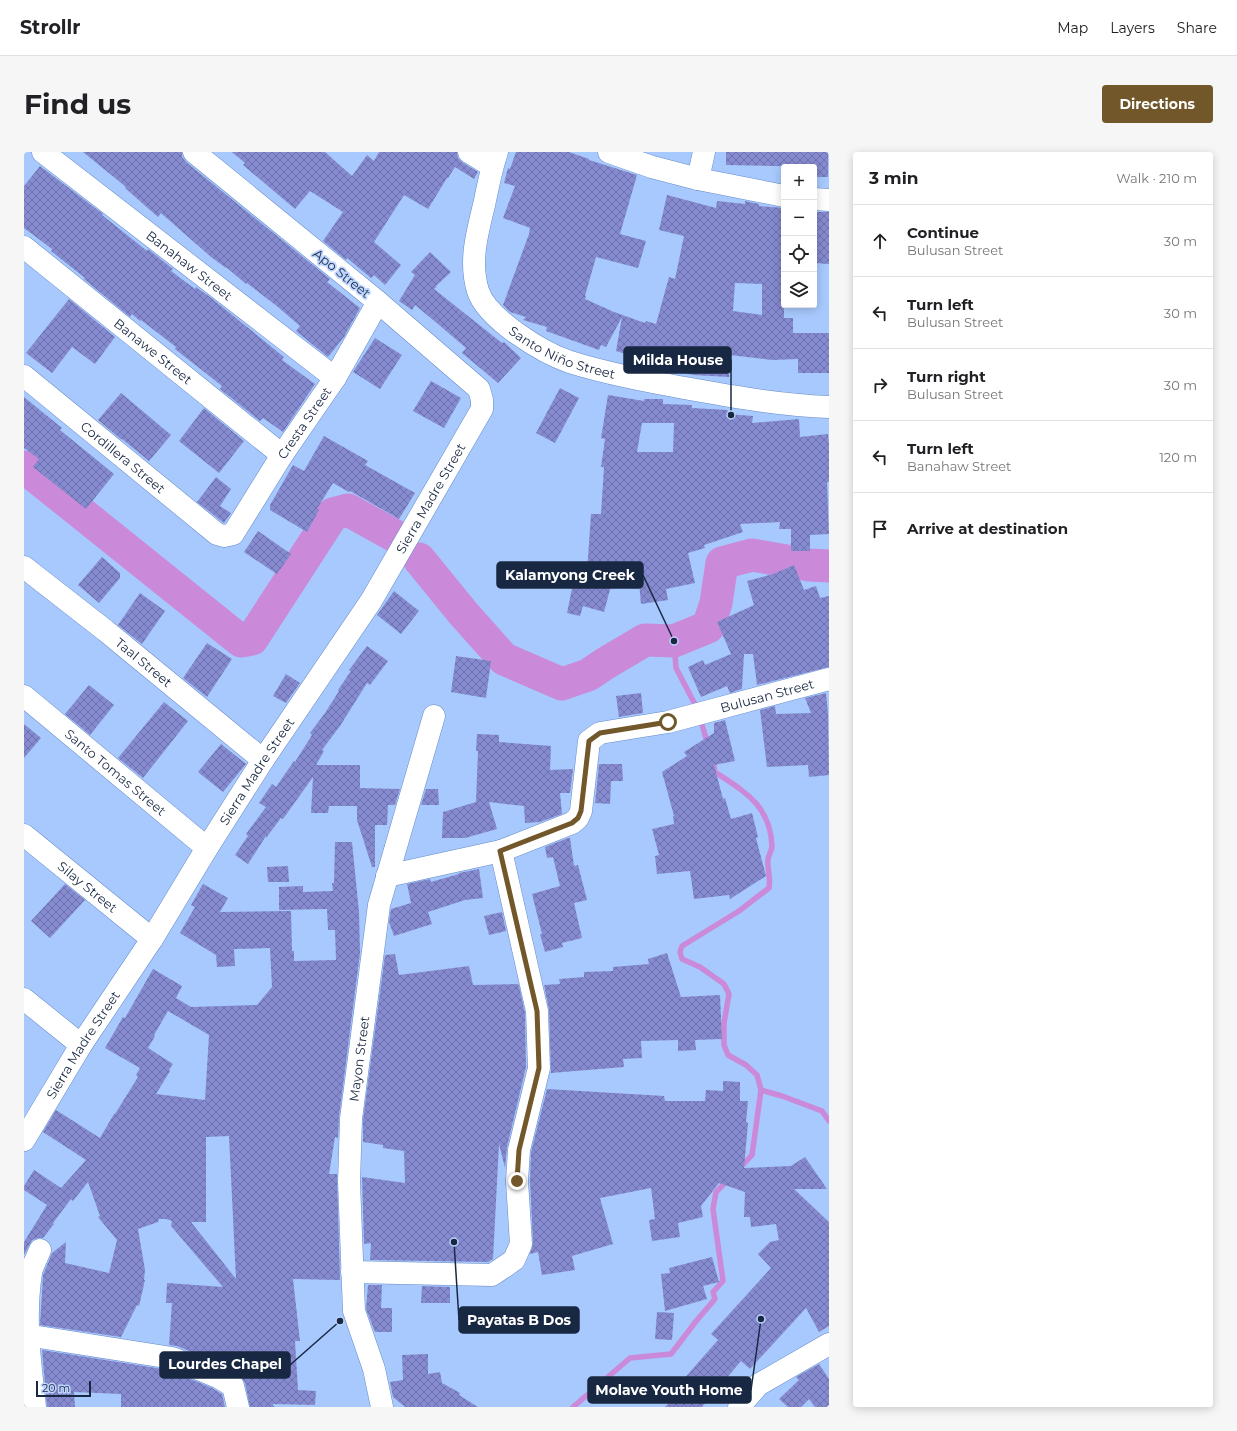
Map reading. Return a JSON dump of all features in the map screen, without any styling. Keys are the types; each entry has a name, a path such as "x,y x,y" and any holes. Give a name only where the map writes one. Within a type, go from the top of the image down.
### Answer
{"street":[{"name":"Banahaw Street","path":"44,152 335,378"},
{"name":"Apo Street","path":"194,152 378,302 479,389 482,400"},
{"path":"469,152 495,159"},
{"path":"609,152 652,167 698,179 781,195"},
{"path":"698,179 704,152"},
{"name":"Santo Niño Street","path":"495,159 475,244 473,264 478,292 491,313 530,343 568,361 606,372 740,398 829,407"},
{"path":"817,199 829,200"},
{"name":"Banawe Street","path":"24,247 282,455"},
{"name":"Cresta Street","path":"224,536 233,534 282,455 335,378 378,302"},
{"name":"Cordillera Street","path":"24,376 217,534 224,536"},
{"name":"Sierra Madre Street","path":"24,1140 81,1045 152,939 207,848 263,760 371,601 482,409 482,400"},
{"name":"Taal Street","path":"24,566 106,631 263,760"},
{"name":"Bulusan Street","path":"387,876 500,851 572,823 578,818 581,811 589,741 600,733 668,722 829,679"},
{"name":"Santo Tomas Street","path":"24,696 207,848"},
{"name":"Mayon Street","path":"382,1407 374,1369 354,1311 349,1182 351,1119 376,919 387,876 434,716"},
{"name":"Silay Street","path":"24,835 152,939"},
{"path":"352,1272 492,1275 514,1260 520,1244 517,1181 519,1150 539,1068 537,1011 500,851"},
{"path":"24,999 81,1045"},
{"path":"35,1407 26,1335 27,1303 31,1272 40,1250"},
{"path":"26,1335 172,1358 233,1386 238,1407"},
{"path":"739,1407 758,1385 826,1351"}],"building":[{"path":"83,152 182,152 182,157 186,162 330,279 327,282 360,308 344,337 328,357 296,331 300,326 278,307 211,257 161,213 158,217 125,188 126,187"},
{"path":"232,152 325,152 352,176 367,155 374,161 379,152 457,152 458,158 462,162 478,172 474,179 455,167 428,209 404,195 374,242 401,265 385,285 374,275 371,278 323,241 343,212 310,191 295,209 243,165 245,163"},
{"path":"516,152 569,152 637,175 620,234 646,241 638,268 596,257 585,299 614,312 645,323 646,321 656,324 669,277 675,279 684,236 659,230 667,195 716,208 717,201 745,204 745,201 759,204 759,206 781,208 781,308 784,308 784,318 793,318 793,333 829,333 829,373 798,373 798,359 772,360 730,355 729,377 693,375 635,360 635,357 616,351 622,317 606,347 601,345 599,350 546,331 547,327 523,320 526,317 510,312 503,305 530,228 503,218 515,186 504,183 508,168 510,169","holes":["735,283 762,284 762,315 733,311"]},
{"path":"726,152 828,152 828,177 817,177 817,164 781,164 781,166 726,165"},
{"path":"40,166 103,214 102,215 147,251 148,249 173,269 171,271 195,289 196,287 210,297 284,357 282,360 315,384 283,432 263,418 260,421 220,389 222,386 175,349 176,347 132,314 130,317 51,251 52,249 24,228 24,186"},
{"path":"817,212 829,212 829,264 817,263"},
{"path":"430,252 451,272 437,285 435,285 437,286 434,289 502,343 504,342 521,358 498,383 462,353 466,348 438,324 415,305 412,310 399,301 415,275 411,272"},
{"path":"69,299 115,337 95,364 72,347 52,373 26,353"},
{"path":"375,338 402,355 380,389 353,372"},
{"path":"431,381 461,398 444,428 413,411"},
{"path":"560,388 579,398 555,443 536,433"},
{"path":"121,393 171,435 149,461 98,420"},
{"path":"608,395 644,401 644,399 663,399 663,404 692,405 692,408 728,410 727,414 753,416 752,423 799,419 800,437 828,434 829,482 827,482 829,534 810,535 810,551 791,551 791,529 779,529 780,522 740,524 743,532 704,545 705,548 688,553 695,583 666,589 668,600 641,604 639,582 612,582 604,612 583,606 580,616 567,613 576,569 587,572 591,514 601,514 604,467 601,467 605,439 601,438","holes":["642,423 674,423 673,452 637,452"]},
{"path":"24,397 62,428 60,430 114,474 86,509 33,467 39,459 24,448"},
{"path":"204,408 244,441 219,473 179,441"},
{"path":"324,436 368,461 365,465 415,493 399,519 333,483 317,509 319,510 307,532 270,510 270,505 293,465 304,471"},
{"path":"216,477 231,489 220,506 231,513 224,523 197,502"},
{"path":"258,531 291,554 277,574 244,552"},
{"path":"102,557 120,573 120,578 99,603 78,585"},
{"path":"794,565 804,590 816,586 820,598 829,596 829,667 757,685 753,654 744,654 742,689 730,693 727,686 701,697 688,667 703,660 705,665 731,654 717,622 754,605 747,581 773,574"},
{"path":"394,591 419,611 401,634 377,615"},
{"path":"140,593 165,611 142,644 118,625"},
{"path":"207,643 232,659 207,697 183,678"},
{"path":"367,646 388,661 370,685 367,683 340,726 322,750 324,751 316,765 360,765 360,788 400,789 395,805 388,805 387,825 375,825 375,867 372,867 357,820 357,806 329,806 328,813 311,813 313,777 283,819 281,818 266,838 266,836 248,864 235,855 248,836 246,834 266,807 259,803 272,784 276,787 294,761 295,762 312,735 310,733 325,713 351,671 349,670"},
{"path":"456,656 491,661 486,698 451,692"},
{"path":"286,674 300,683 286,703 273,696"},
{"path":"89,685 114,705 90,735 65,714"},
{"path":"641,693 643,713 619,717 616,696"},
{"path":"826,693 828,714 829,775 809,777 808,765 767,767 760,710 775,706 776,714 811,713 805,698"},
{"path":"164,702 188,721 143,778 118,758"},
{"path":"725,720 735,761 714,765 723,799 725,798 731,819 752,813 758,837 756,838 766,876 730,899 729,895 694,899 690,871 657,874 655,856 659,855 652,829 674,824 674,816 662,772 687,756 684,752 714,733 714,723"},
{"path":"24,724 41,738 24,758"},
{"path":"477,734 499,735 499,742 551,746 550,770 573,769 570,793 560,793 562,814 540,822 525,823 524,806 489,802 497,829 465,838 442,838 443,812 476,802 478,751 476,751"},
{"path":"221,744 246,764 223,792 198,772"},
{"path":"599,764 622,764 623,781 611,781 610,804 595,803"},
{"path":"426,789 438,789 439,805 421,805"},
{"path":"570,838 574,866 578,865 587,900 574,903 582,938 562,943 563,947 545,952 532,894 560,886 553,857 547,858 545,847"},
{"path":"335,842 352,842 359,912 360,953 339,1117 338,1138 335,1137 329,1174 337,1174 340,1280 293,1279 300,1341 295,1341 298,1390 316,1391 315,1405 273,1404 274,1407 250,1407 245,1383 240,1375 223,1365 177,1346 169,1345 172,1303 166,1303 167,1283 223,1287 171,1226 172,1221 166,1219 159,1219 158,1222 138,1229 145,1270 145,1280 139,1306 137,1305 121,1337 40,1325 43,1275 52,1253 66,1242 65,1263 109,1273 117,1240 98,1217 100,1216 88,1182 73,1201 71,1199 43,1238 32,1240 24,1255 24,1242 47,1205 24,1190 24,1186 34,1170 61,1188 86,1160 43,1132 56,1110 100,1138 138,1077 136,1075 140,1068 105,1048 123,1017 125,1018 153,969 182,986 176,998 191,1007 257,1005 272,987 270,948 234,949 235,966 217,967 216,955 180,933 195,907 191,905 203,884 228,898 220,912 291,911 292,951 294,951 294,961 336,960 335,930 328,930 327,909 279,910 279,887 303,886 303,892 333,891 332,883 334,883","holes":["168,1011 209,1035 205,1100 156,1094 173,1064 148,1048","229,1136 236,1279 191,1222 206,1222 206,1137"]},
{"path":"288,866 289,882 268,882 267,867"},
{"path":"479,869 483,898 465,900 428,912 432,924 394,936 389,922 391,909 411,903 407,884 430,879 431,882 459,873"},
{"path":"65,884 85,900 50,938 31,921"},
{"path":"502,912 506,931 489,935 484,916"},
{"path":"667,953 681,997 720,995 722,1039 695,1040 696,1050 678,1051 678,1040 641,1041 642,1058 623,1059 624,1067 551,1073 549,1010 544,985 560,984 559,979 584,977 584,972 613,971 613,967 649,964 648,959"},
{"path":"395,954 399,975 469,966 473,985 518,984 519,986 525,1013 526,1067 507,1147 505,1168 499,1144 493,1259 488,1262 370,1260 371,1243 364,1244 362,1177 405,1183 404,1151 383,1148 383,1145 363,1142 363,1120 385,955"},
{"path":"723,1081 740,1082 740,1101 748,1101 746,1122 748,1123 744,1168 791,1166 805,1157 827,1189 794,1189 829,1222 829,1326 819,1332 806,1308 750,1369 741,1361 702,1407 665,1407 679,1394 674,1390 718,1340 711,1334 771,1268 758,1254 770,1242 779,1240 776,1224 751,1227 750,1217 744,1217 745,1192 719,1183 701,1206 703,1217 678,1223 680,1237 652,1241 649,1220 655,1219 651,1188 600,1198 613,1244 572,1256 575,1270 542,1275 538,1252 530,1254 533,1243 530,1181 531,1152 547,1089 664,1096 665,1101 705,1101 706,1090 723,1091"},
{"path":"712,1257 719,1282 703,1286 707,1299 665,1311 661,1274 670,1273 669,1268"},
{"path":"368,1285 382,1285 381,1308 392,1308 392,1332 375,1332 366,1309"},
{"path":"422,1286 450,1287 450,1303 421,1303"},
{"path":"657,1312 674,1313 672,1340 655,1339"},
{"path":"42,1350 169,1370 212,1388 222,1394 225,1407 121,1407 121,1394 74,1392 75,1407 47,1407"},
{"path":"428,1354 428,1374 440,1372 442,1383 460,1393 459,1395 478,1407 405,1407 393,1397 390,1382 403,1380 402,1355"},
{"path":"819,1364 829,1379 829,1407 815,1407 809,1399 801,1407 788,1407 779,1399 799,1380 796,1377"}],"waterway":[{"path":"24,467 241,641 252,639 333,514 348,510 395,536"},
{"path":"419,559 463,613 504,659 562,684 588,675 645,640 674,641 708,627 716,603 722,563 752,555 809,565 829,566"},
{"path":"674,641 676,668 698,710"},
{"path":"700,718 708,745"},
{"path":"714,766 715,772 746,793 761,810 770,832 772,846 768,860 770,880 769,888 739,911 682,946 680,952 682,959 700,967 724,984 729,994 724,1023 724,1045 728,1055 746,1065 757,1075 761,1090 752,1155 739,1169"},
{"path":"761,1090 822,1111 829,1121"},
{"path":"573,1407 630,1358 671,1354 715,1299 713,1292 723,1281 713,1209 716,1192 728,1180"}],"place":[{"name":"Milda House","path":"731,415"},
{"name":"Kalamyong Creek","path":"674,641"},
{"name":"Payatas B Dos","path":"454,1242"},
{"name":"Molave Youth Home","path":"761,1319"},
{"name":"Lourdes Chapel","path":"340,1321"}],"route":[{"path":"517,1181 519,1150 539,1068 537,1011 500,851 572,823 578,818 581,811 589,741 594,737 600,733 668,722"}]}
